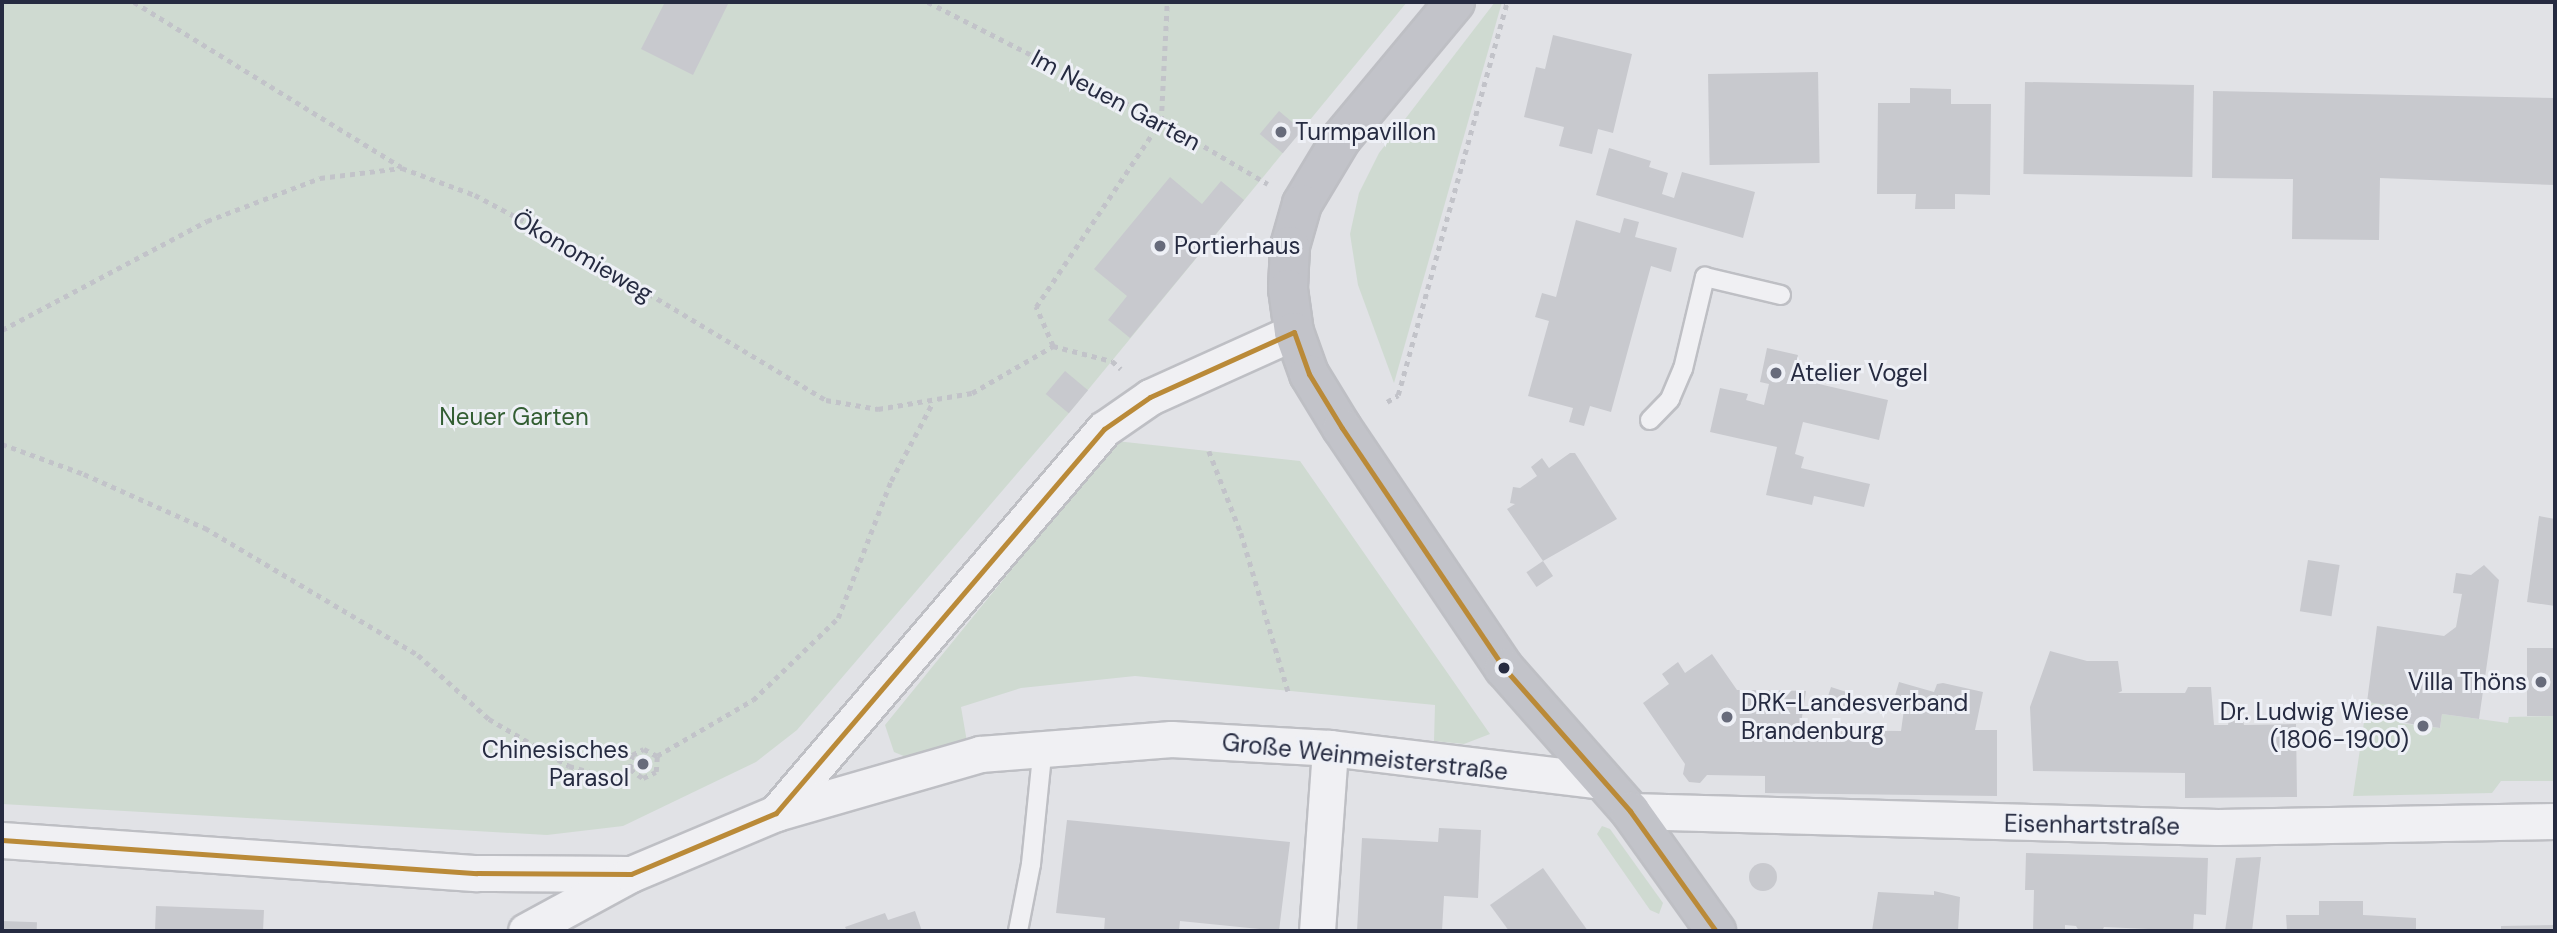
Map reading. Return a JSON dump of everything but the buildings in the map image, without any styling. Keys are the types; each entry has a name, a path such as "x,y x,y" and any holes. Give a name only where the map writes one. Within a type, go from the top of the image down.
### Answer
{"street":[{"path":"1455,2 1341,139 1302,204 1290,246 1288,289 1294,332 1309,374 1449,589 1504,668 1630,811 1716,931"},
{"path":"776,813 1104,429 1150,397 1294,332"},
{"name":"Große Weinmeisterstraße","path":"526,931 631,874 776,813 979,754 1043,745 1171,739 1330,748 1604,780"},
{"path":"1317,931 1330,748"},
{"name":"Eisenhartstraße","path":"1630,811 2218,827 2555,821"},
{"path":"2,840 477,873 631,874"}],"lane":[{"path":"1650,420 1670,399 1683,369 1705,277 1781,295"},
{"path":"1018,931 1031,864 1043,745"}],"path":[{"path":"134,2 402,168"},
{"name":"Im Neuen Garten","path":"928,2 1161,121 1302,204"},
{"path":"1150,397 1112,361 1053,346 1037,307 1161,121 1167,2"},
{"path":"1387,402 1398,395 1507,2"},
{"name":"Ökonomieweg","path":"2,330 207,221 320,178 402,168 475,195 563,242 826,400 878,409 972,393 1053,346"},
{"path":"657,756 753,700 838,618 891,481 934,401"},
{"path":"2,444 84,474 205,528 418,655 489,719 569,766 605,776 630,769"},
{"path":"1209,452 1241,533 1287,691"},
{"path":"630,769 632,755 644,749 657,756"},
{"path":"630,769 643,778 656,772 657,756"}],"green space":[{"name":"Neuer Garten","path":"2,2 1407,2 1069,413 797,730 756,762 623,826 547,835 2,804"},
{"path":"1495,2 1502,2 1394,383 1358,285 1350,234 1359,193 1379,153"},
{"path":"1116,441 1300,461 1490,734 1464,744 1434,741 1435,705 1135,676 1021,688 961,707 967,742 911,759 894,752 885,725"},
{"path":"2367,702 2401,707 2399,723 2440,728 2442,714 2508,723 2509,717 2555,716 2555,781 2501,781 2492,793 2353,796"},
{"path":"1602,826 1610,829 1663,903 1659,914 1650,910 1597,834"}],"transit line":[{"path":"1294,332 1309,374 1342,428 1504,668 1630,811 1716,931"},
{"path":"2,840 477,873 631,874 776,813 1104,429 1150,397 1294,332"}],"place":[{"name":"Turmpavillon","path":"1281,132"},
{"name":"Portierhaus","path":"1160,246"},
{"name":"Atelier Vogel","path":"1776,373"},
{"name":"Villa Thöns","path":"2541,682"},
{"name":"DRK-Landesverband Brandenburg","path":"1727,717"},
{"name":"Dr. Ludwig Wiese (1806-1900)","path":"2423,726"},
{"name":"Chinesisches Parasol","path":"643,764"}]}
